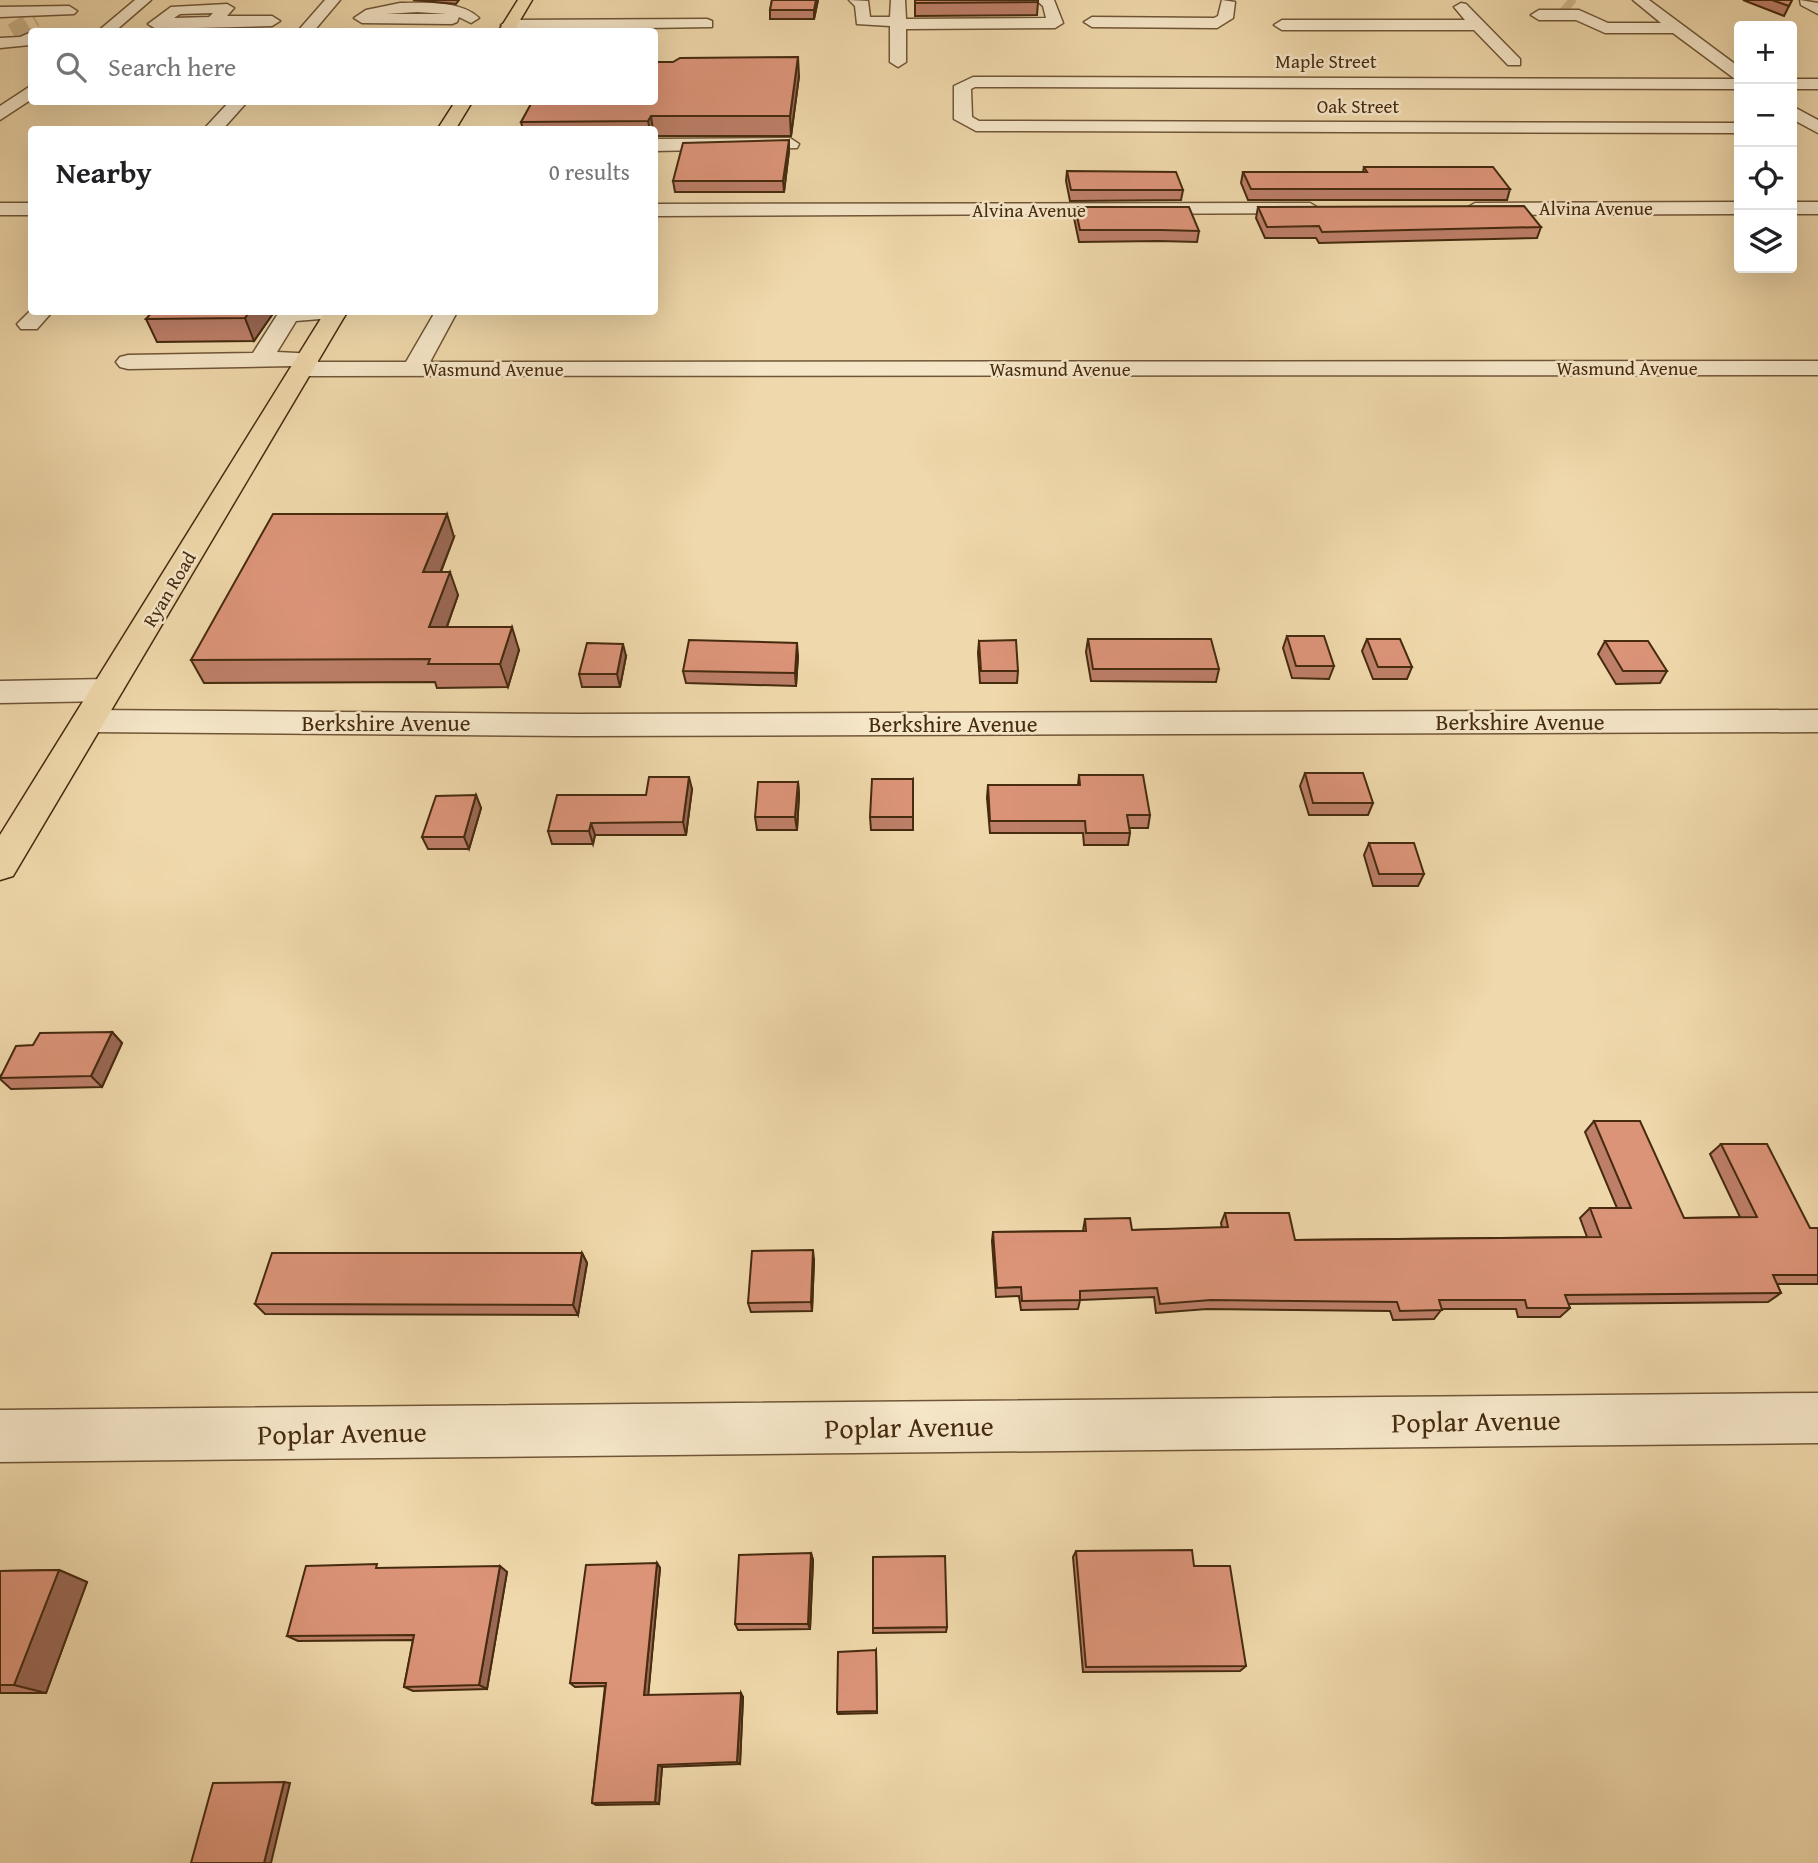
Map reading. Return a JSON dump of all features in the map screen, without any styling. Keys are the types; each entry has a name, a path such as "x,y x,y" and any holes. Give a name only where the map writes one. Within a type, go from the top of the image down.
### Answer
{"main road":[{"path":"509,25 524,0"},
{"path":"448,126 461,105"},
{"name":"Ryan Road","path":"0,866 332,318"}],"street":[{"path":"109,28 144,0"},
{"path":"308,28 333,0"},
{"path":"856,0 863,4 862,21 923,29 925,24 1081,23 1163,16 1221,21 1226,18 1227,1"},
{"path":"898,0 898,62"},
{"path":"1043,0 1081,23"},
{"path":"1454,0 1514,62"},
{"path":"1640,0 1734,71"},
{"path":"1227,1 1241,20"},
{"path":"0,12 39,20 76,7"},
{"path":"1539,15 1569,7 1601,26 1619,42"},
{"path":"151,28 176,10 279,16"},
{"path":"151,28 183,28 224,11"},
{"path":"467,14 509,25 670,18 707,24"},
{"path":"1294,43 1277,20 1478,25"},
{"path":"1601,26 1677,28"},
{"path":"1640,28 1657,42"},
{"path":"4,39 24,42 28,40"},
{"name":"Maple Street","path":"976,126 963,119 962,86 966,84 1113,77 1734,84"},
{"path":"1797,84 1818,84"},
{"path":"0,116 28,93"},
{"path":"216,126 235,105"},
{"path":"1797,114 1818,128"},
{"name":"Oak Street","path":"976,126 1734,128"},
{"path":"1797,128 1818,128"},
{"path":"658,145 790,144"},
{"name":"Alvina Avenue","path":"1460,209 1734,208"},
{"path":"1797,208 1818,208"},
{"path":"0,209 28,209"},
{"name":"Alvina Avenue","path":"658,210 1335,209"},
{"path":"414,369 444,315"},
{"path":"261,359 285,320 332,318"},
{"name":"Wasmund Avenue","path":"128,362 261,359 305,364 414,369 1818,368"},
{"path":"0,692 107,690"},
{"name":"Berkshire Avenue","path":"89,721 563,725 1818,721"},
{"name":"Poplar Avenue","path":"0,1436 1818,1418"}],"building":[{"path":"772,0 816,0 814,10 770,10"},
{"path":"915,0 1038,0 1038,2 915,3"},
{"path":"1772,0 1792,0 1789,6"},
{"path":"798,57 790,116 651,116 648,121 521,122 530,105 658,105 658,62 673,62 680,58"},
{"path":"789,140 783,181 673,181 683,143"},
{"path":"1364,167 1493,167 1510,189 1251,189 1243,172 1367,172"},
{"path":"1067,171 1176,172 1183,190 1071,190"},
{"path":"1524,206 1541,227 1322,232 1319,226 1267,227 1258,207"},
{"path":"1075,207 1189,207 1199,231 1080,230"},
{"path":"149,315 247,315 245,318 146,319"},
{"path":"273,514 447,514 423,572 450,572 429,627 512,627 500,664 428,664 430,659 191,660"},
{"path":"1287,636 1324,636 1334,666 1296,666"},
{"path":"1088,639 1211,639 1219,669 1093,669"},
{"path":"1367,639 1400,639 1412,667 1378,667"},
{"path":"689,640 797,643 795,673 683,671"},
{"path":"1016,640 1018,671 981,671 979,641"},
{"path":"1605,641 1648,641 1667,671 1623,671"},
{"path":"587,643 623,644 617,674 579,674"},
{"path":"1305,773 1363,773 1373,803 1313,803"},
{"path":"1079,775 1143,775 1150,815 1127,815 1130,833 1086,833 1085,821 990,821 988,785 1080,785"},
{"path":"649,777 689,777 683,822 591,823 589,831 548,831 557,795 646,795"},
{"path":"872,779 913,779 913,817 870,817"},
{"path":"758,782 798,782 795,817 755,817"},
{"path":"476,795 464,837 422,837 436,796"},
{"path":"1369,843 1414,843 1424,874 1379,874"},
{"path":"112,1032 91,1076 0,1078 16,1046 33,1045 40,1033"},
{"path":"1594,1121 1640,1121 1684,1218 1757,1217 1721,1144 1767,1144 1810,1228 1818,1228 1818,1275 1773,1275 1781,1293 1565,1295 1570,1308 1527,1308 1525,1300 1439,1300 1442,1310 1400,1311 1397,1302 1211,1300 1160,1304 1157,1288 1080,1291 1080,1300 1022,1301 1021,1287 997,1288 993,1232 1086,1231 1085,1219 1130,1218 1132,1230 1228,1227 1225,1213 1289,1213 1295,1240 1601,1237 1590,1208 1631,1208"},
{"path":"813,1250 811,1302 748,1303 752,1251"},
{"path":"272,1253 582,1253 573,1305 255,1304"},
{"path":"1192,1550 1194,1566 1230,1566 1246,1666 1086,1667 1076,1551"},
{"path":"811,1553 808,1624 735,1624 739,1555"},
{"path":"945,1556 947,1627 873,1628 873,1557"},
{"path":"657,1563 644,1695 741,1693 737,1762 658,1765 655,1802 592,1803 606,1683 570,1683 586,1565"},
{"path":"377,1564 376,1568 500,1566 479,1685 404,1687 414,1635 287,1636 306,1566"},
{"path":"59,1570 14,1685 0,1685 0,1571"},
{"path":"876,1650 877,1711 837,1712 838,1652"},
{"path":"284,1782 264,1863 191,1863 213,1783"}],"tunnel":[{"path":"1565,3 1571,8"},
{"path":"12,32 35,18"}]}
